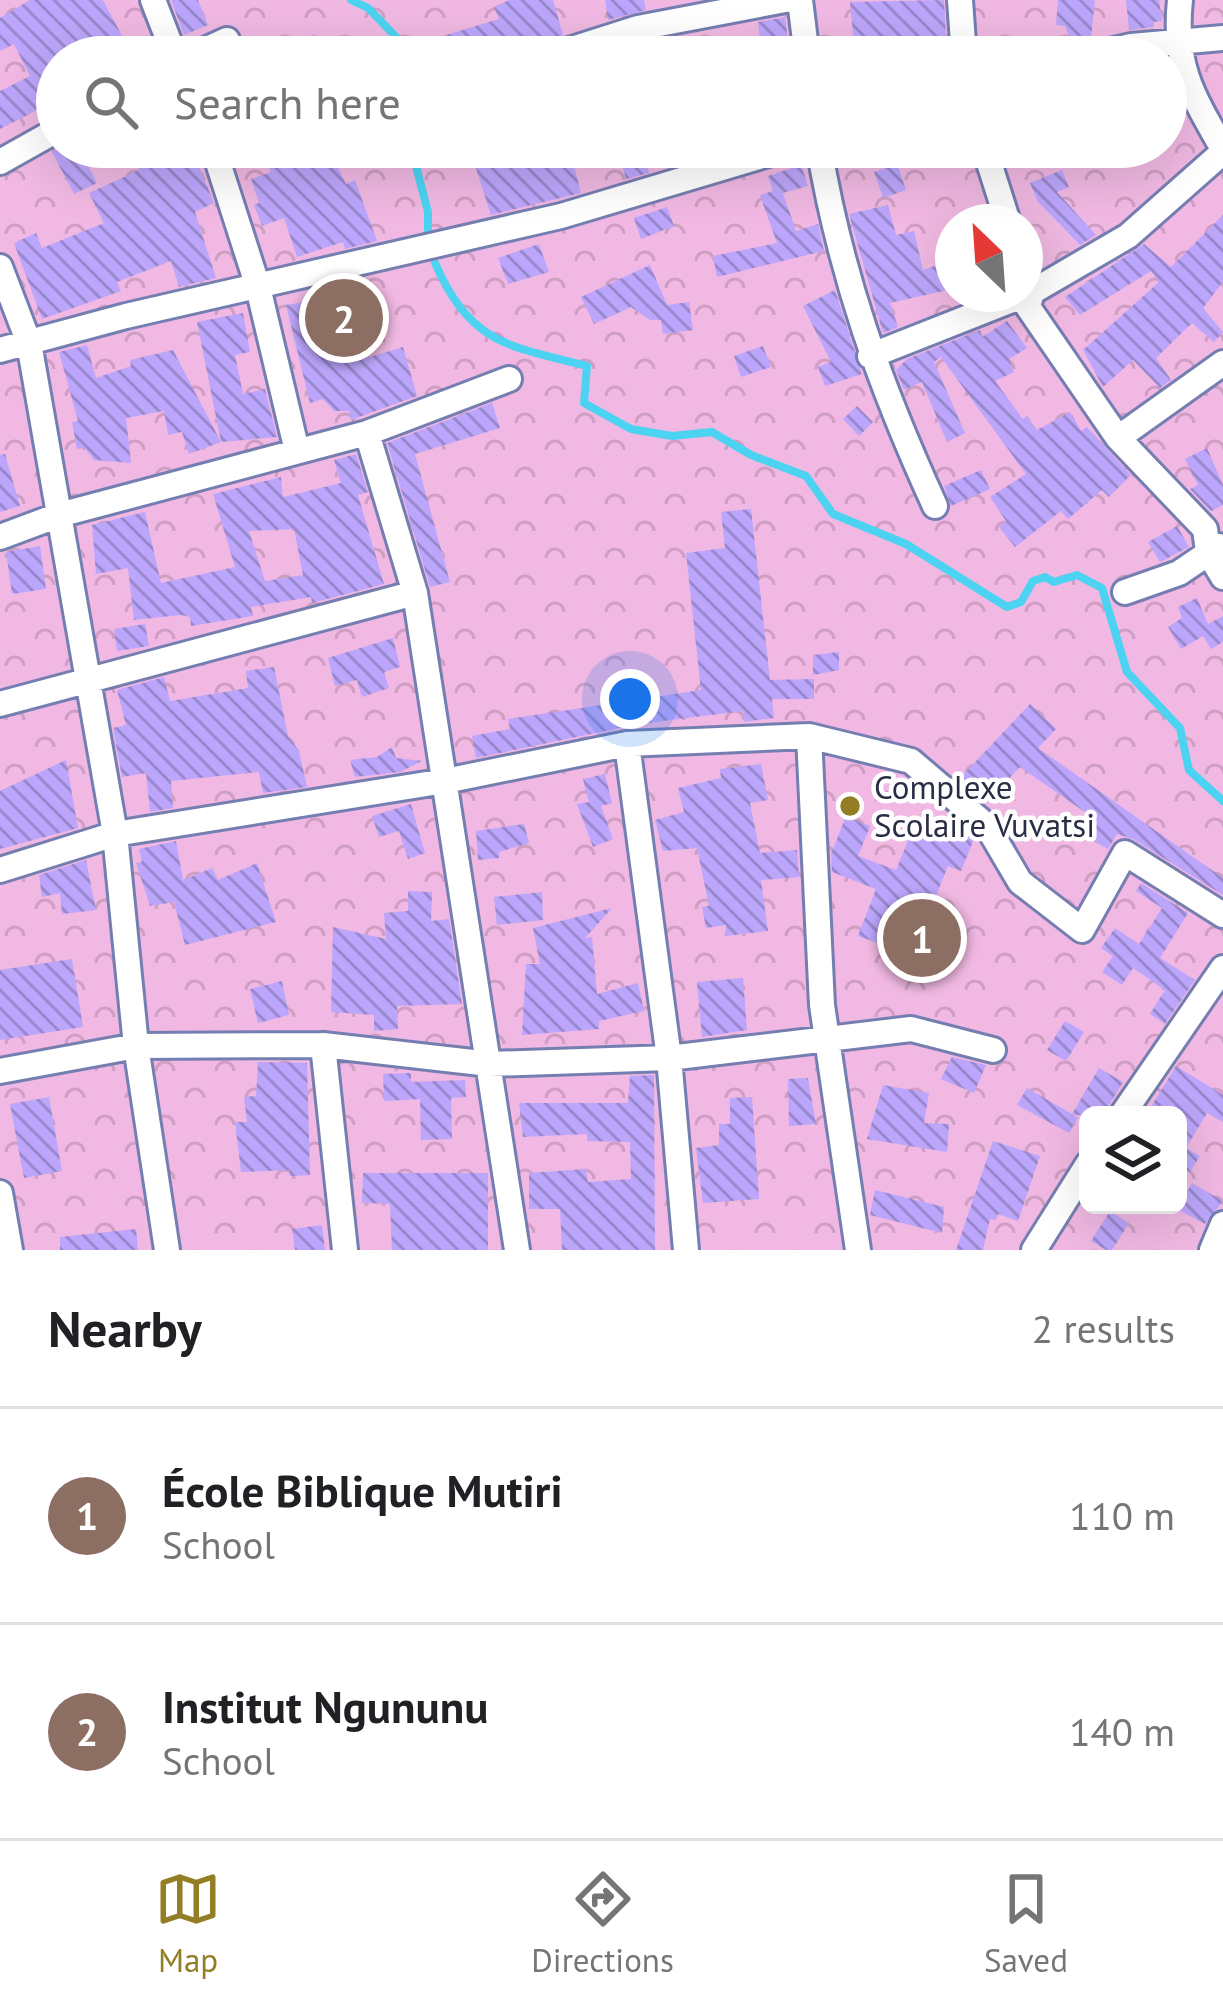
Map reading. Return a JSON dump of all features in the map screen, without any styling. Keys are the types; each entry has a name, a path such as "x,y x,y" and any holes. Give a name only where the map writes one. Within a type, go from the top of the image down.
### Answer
{"street":[{"path":"153,0 167,36"},
{"path":"613,36 785,0"},
{"path":"800,0 804,36"},
{"path":"960,0 963,36"},
{"path":"1176,36 1180,0"},
{"path":"1187,40 1223,38"},
{"path":"1043,275 1145,224 1223,150 1187,81"},
{"path":"0,162 36,142"},
{"path":"220,168 258,287 297,451"},
{"path":"0,350 561,216 722,168"},
{"path":"822,168 837,252 870,356 935,506"},
{"path":"991,168 1002,204"},
{"path":"0,268 28,343 84,680 115,834 136,1046 167,1250"},
{"path":"870,356 965,312"},
{"path":"1031,312 1118,438 1205,529 1216,548 1223,577"},
{"path":"1118,438 1223,363"},
{"path":"0,537 58,514 367,433 509,379"},
{"path":"367,433 415,593 517,1250"},
{"path":"1125,592 1179,573 1216,548"},
{"path":"0,704 415,593"},
{"path":"0,870 115,834 445,781 627,744 808,736 911,761 987,826 1020,882 1082,931 1125,854 1223,916"},
{"path":"808,736 815,910 827,1039 857,1250"},
{"path":"627,744 669,1058 686,1250"},
{"path":"1127,1106 1223,968"},
{"path":"0,1071 136,1046 323,1045 490,1064 669,1058 911,1028 993,1050"},
{"path":"323,1045 345,1250"},
{"path":"1034,1250 1079,1178"},
{"path":"0,1193 10,1250"},
{"path":"1212,1250 1223,1224"}],"green space":[{"path":"0,0 1223,0 1223,1250 0,1250"}],"building":[{"path":"30,0 103,0 122,36 36,36 36,111 0,129 0,91 30,76 14,44 0,51 0,18"},
{"path":"171,0 198,0 208,25 184,35"},
{"path":"509,0 553,0 563,35 443,36 499,19 494,7"},
{"path":"605,0 644,0 646,10 608,20"},
{"path":"944,0 946,36 853,36 850,2"},
{"path":"1058,0 1095,0 1091,36 1069,36 1065,26 1056,25"},
{"path":"1126,0 1159,0 1162,21 1154,22 1154,27 1129,30"},
{"path":"785,17 787,36 760,36 758,22"},
{"path":"60,168 90,168 97,183 74,194"},
{"path":"200,168 214,203 195,212 216,278 179,287 171,261 117,282 121,291 42,319 14,243 36,233 42,248 104,223 89,193 139,170"},
{"path":"269,168 338,168 346,184 355,180 377,241 345,249 343,242 297,257 284,218 262,226 254,205 259,203 251,179 271,172"},
{"path":"476,168 574,168 581,193 491,215"},
{"path":"623,168 648,168 649,173 626,179"},
{"path":"802,168 808,186 783,193 796,231 818,224 824,251 717,277 713,256 777,243 760,195 773,191 768,176"},
{"path":"898,168 906,190 883,198 874,172"},
{"path":"1062,170 1069,187 1057,192 1096,235 1080,245 1038,202 1030,183"},
{"path":"888,205 896,235 914,231 923,270 935,266 935,293 890,303 898,327 883,333 849,214"},
{"path":"667,207 674,226 641,239 634,218"},
{"path":"1223,215 1223,282 1203,308 1223,332 1214,342 1192,323 1156,358 1171,380 1160,388 1133,360 1103,387 1083,350 1159,282 1151,271 1080,315 1065,297 1144,244 1171,267"},
{"path":"539,244 549,272 508,284 498,258"},
{"path":"650,265 667,305 689,302 693,330 663,334 661,320 650,320 631,307 594,324 581,297"},
{"path":"345,286 363,359 403,347 417,396 351,420 349,411 334,411 323,399 310,403 286,305 316,300 314,294"},
{"path":"835,290 862,374 825,386 818,367 831,362 803,306"},
{"path":"243,313 250,352 235,355 243,394 265,389 277,437 221,442 197,322"},
{"path":"1007,321 1027,348 1009,359 1014,372 995,381 1023,419 1027,416 1037,430 1070,412 1081,431 1087,427 1131,475 1109,497 1102,490 1068,519 1061,511 1015,547 999,527 1006,521 990,497 1026,474 941,357 934,362 965,433 947,442 922,382 904,390 896,370 907,359 980,330 982,337"},
{"path":"87,345 96,378 131,366 130,360 173,350 221,442 189,454 182,432 168,435 164,411 126,418 131,463 94,460 85,448 77,449 72,422 78,421 59,352"},
{"path":"763,346 771,367 741,377 734,356"},
{"path":"492,403 500,428 415,454 450,582 430,587 387,443"},
{"path":"857,406 873,422 859,436 843,419"},
{"path":"1207,448 1223,485 1223,505 1211,511 1190,489 1198,485 1185,459"},
{"path":"5,454 20,506 0,512 0,455"},
{"path":"356,454 368,492 358,495 384,584 312,603 311,597 251,607 253,616 191,626 190,617 181,615 134,620 128,568 96,574 92,525 145,512 161,583 235,567 213,494 281,477 283,497 341,483 334,460","holes":["294,529 303,575 265,581 249,531"]},
{"path":"981,470 990,489 951,506 944,486"},
{"path":"751,509 770,680 814,679 814,699 772,699 774,718 744,722 743,711 639,724 476,758 472,736 510,729 508,719 701,690 686,553 725,548 721,512"},
{"path":"1177,526 1189,547 1160,562 1148,542"},
{"path":"40,546 46,589 12,594 6,552"},
{"path":"1197,598 1208,624 1223,616 1223,642 1211,649 1203,636 1181,649 1168,627 1182,618 1178,607"},
{"path":"145,624 149,646 117,651 114,629"},
{"path":"393,638 400,667 384,672 389,688 362,697 357,680 335,686 328,658"},
{"path":"839,652 839,670 813,675 813,655"},
{"path":"274,667 288,736 299,751 307,787 263,793 259,772 171,781 173,808 150,812 146,773 122,777 113,728 126,725 117,690 164,677 170,701 248,688 246,671"},
{"path":"1030,704 1056,729 1038,748 1223,878 1223,895 1133,839 1117,834 1108,849 1079,833 1089,815 1020,767 987,802 960,778"},
{"path":"392,747 396,758 422,761 400,772 355,777 350,760 377,757"},
{"path":"66,760 78,828 0,849 0,791"},
{"path":"761,764 768,800 750,803 760,853 797,850 799,877 761,880 768,931 726,936 726,925 706,928 702,907 709,906 697,848 663,851 655,820 684,812 678,788 721,778 720,769"},
{"path":"605,774 612,803 601,806 613,839 593,847 577,804 589,802 583,779"},
{"path":"411,804 425,853 408,859 399,831 379,837 372,816"},
{"path":"846,816 870,826 858,856 896,870 918,817 974,839 961,871 948,866 922,930 960,944 951,969 858,936 876,889 832,872 831,854"},
{"path":"524,824 529,843 499,852 499,858 478,860 476,831"},
{"path":"176,841 183,880 212,868 218,880 257,863 276,922 185,945 174,902 150,906 136,863 142,862 139,849"},
{"path":"86,860 96,910 62,914 60,893 42,897 39,875"},
{"path":"1141,883 1188,913 1160,958 1195,980 1165,1024 1150,1014 1165,990 1133,968 1122,985 1102,972 1113,956 1101,948 1115,928 1139,944 1162,908 1136,891"},
{"path":"408,891 432,892 431,921 449,919 462,1004 397,1006 398,1029 374,1031 374,1015 331,1012 333,927 386,939 384,913 408,911"},
{"path":"542,892 543,920 497,925 494,897"},
{"path":"612,908 585,938 592,937 597,994 638,983 644,1011 599,1021 599,1029 522,1035 526,964 540,964 533,928"},
{"path":"72,959 83,1027 0,1040 0,970"},
{"path":"743,978 747,1030 702,1037 697,982"},
{"path":"282,981 289,1015 258,1023 250,989"},
{"path":"1065,1021 1084,1032 1066,1061 1047,1050"},
{"path":"952,1057 986,1065 974,1093 941,1079"},
{"path":"258,1062 307,1063 310,1175 290,1176 289,1170 241,1172 235,1122 247,1122 244,1097 256,1096"},
{"path":"1176,1066 1223,1095 1223,1122 1207,1113 1187,1146 1187,1106 1152,1106"},
{"path":"1099,1068 1123,1082 1108,1106 1079,1106 1069,1133 1017,1105 1027,1088 1072,1114"},
{"path":"411,1073 411,1082 465,1080 466,1097 451,1098 452,1139 421,1140 420,1099 384,1101 383,1074"},
{"path":"654,1075 655,1250 562,1250 560,1209 529,1209 529,1173 586,1169 588,1182 631,1179 630,1142 587,1141 587,1134 523,1137 519,1103 628,1103 630,1076"},
{"path":"808,1078 816,1124 789,1126 788,1079"},
{"path":"883,1085 929,1093 924,1123 949,1124 947,1152 867,1139"},
{"path":"49,1097 62,1171 24,1178 10,1104"},
{"path":"752,1097 759,1199 703,1203 696,1148 719,1145 719,1124 730,1124 730,1098"},
{"path":"993,1141 1040,1156 1018,1221 998,1214 996,1220 990,1219 983,1250 956,1250"},
{"path":"1187,1149 1200,1156 1187,1170"},
{"path":"363,1173 488,1173 488,1250 392,1250 390,1204 362,1203"},
{"path":"1192,1183 1223,1201 1205,1224 1186,1214"},
{"path":"875,1190 944,1207 942,1233 870,1215"},
{"path":"1108,1214 1129,1223 1112,1250 1091,1241"},
{"path":"322,1225 325,1250 295,1250 292,1229"},
{"path":"136,1229 138,1250 60,1250 60,1237"}],"waterway":[{"path":"351,0 368,8 395,36"},
{"path":"416,168 428,212 428,238"},
{"path":"435,263 463,311 478,326 514,346 587,366 584,403 631,429 672,436 712,432 751,455 806,476 833,514 906,544 1007,607 1021,602 1033,581 1045,577 1054,582 1077,575 1102,588 1127,672 1180,728 1189,770 1223,801"}],"place":[{"name":"Institut Ngununu","path":"344,318"},
{"name":"Complexe Scolaire Vuvatsi","path":"850,806"},
{"name":"École Biblique Mutiri","path":"922,938"}]}
